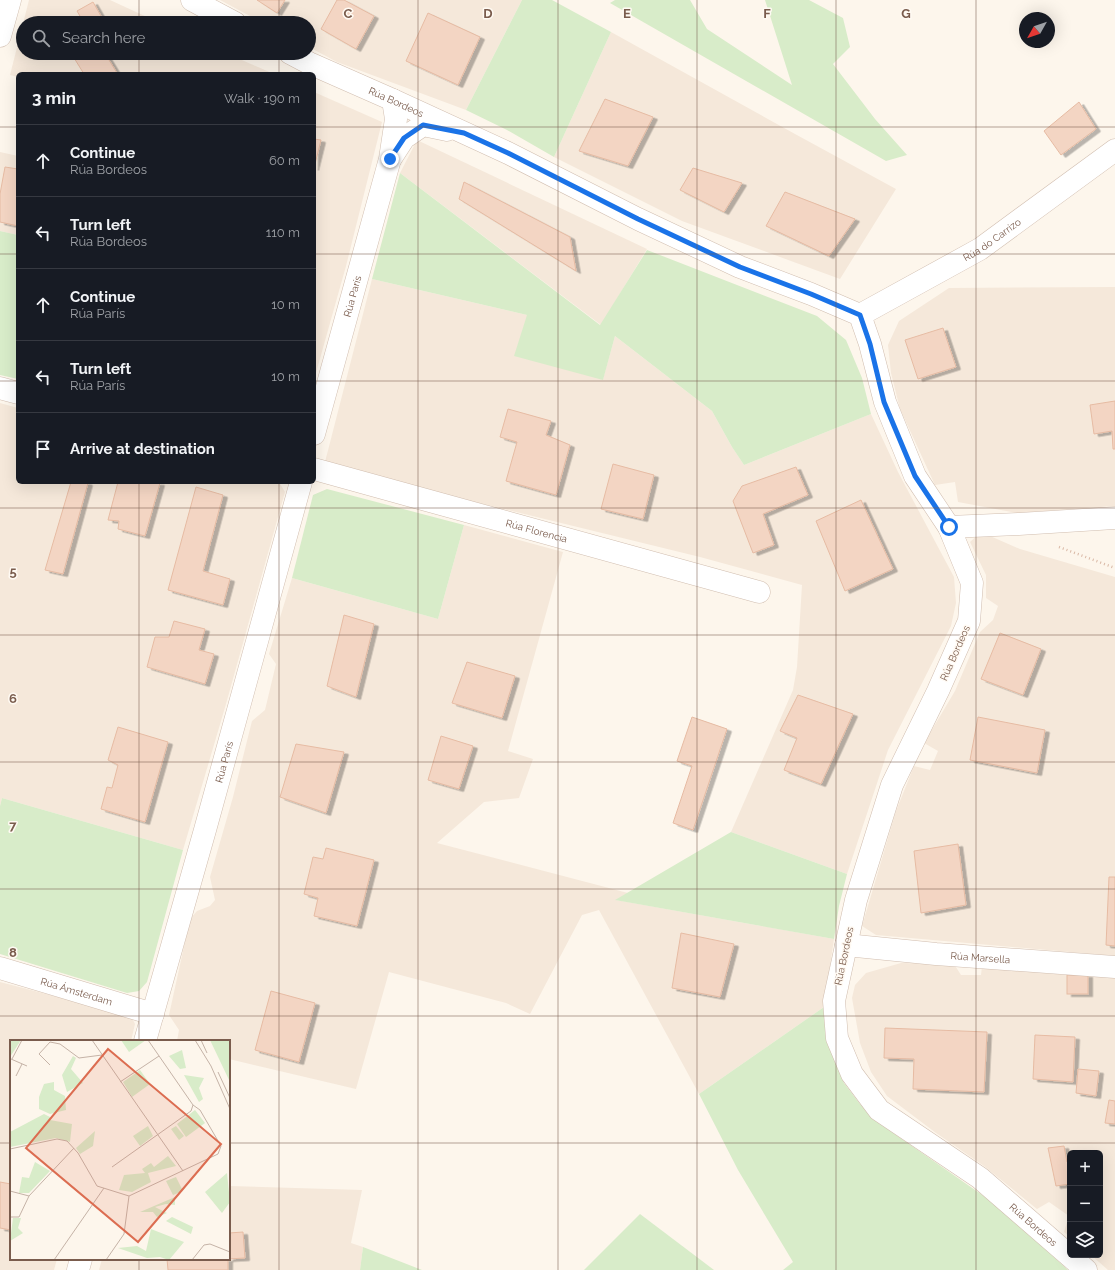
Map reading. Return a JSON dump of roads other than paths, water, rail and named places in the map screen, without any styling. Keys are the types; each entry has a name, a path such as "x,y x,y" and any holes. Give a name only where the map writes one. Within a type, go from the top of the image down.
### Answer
{"street":[{"path":"0,36 10,0"},
{"path":"192,0 222,16"},
{"name":"Rúa Bordeos","path":"303,60 508,153 638,219 733,264 811,294 860,315 870,344 884,402 915,476 949,527 972,583 969,621 938,691 892,785 856,900 834,1001 837,1038 852,1074 878,1110 980,1178 1086,1270"},
{"name":"Rúa París","path":"316,427 390,159 396,119 393,100"},
{"name":"Rúa París","path":"390,159 404,138 423,125 464,133"},
{"name":"Rúa do Carrizo","path":"860,315 980,249 1115,150"},
{"path":"0,388 16,392"},
{"name":"Rúa Florencia","path":"316,470 759,592"},
{"name":"Rúa París","path":"145,1040 300,484"},
{"path":"949,527 1115,518"},
{"name":"Rúa Marsella","path":"846,945 936,954 1115,967"},
{"name":"Rúa Ámsterdam","path":"0,968 153,1014"},
{"path":"78,1270 81,1260"}]}
